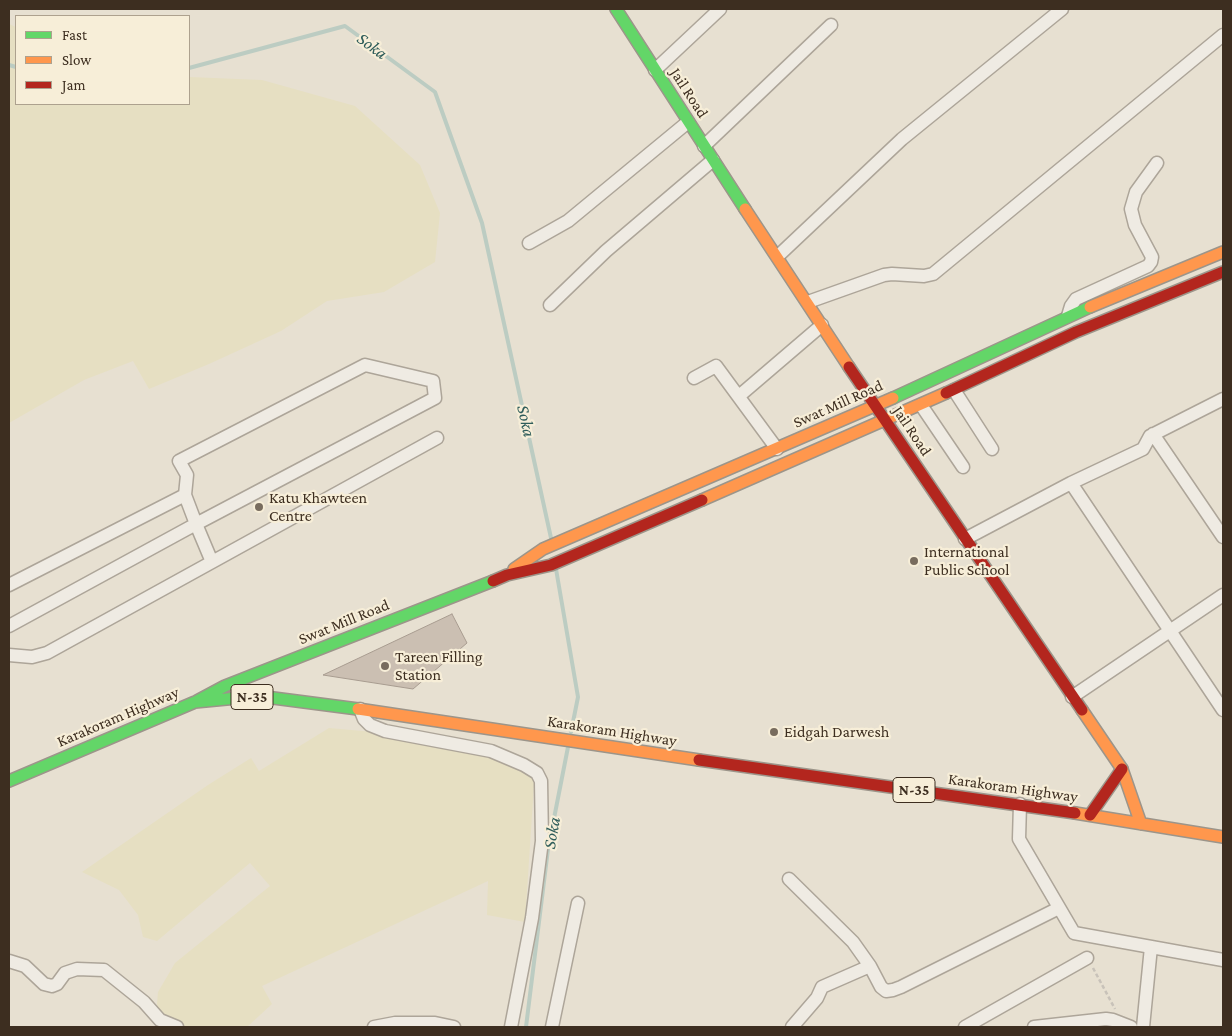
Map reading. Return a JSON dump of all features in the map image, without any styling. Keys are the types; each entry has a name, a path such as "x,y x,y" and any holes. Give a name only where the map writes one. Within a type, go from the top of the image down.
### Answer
{"main road":[{"name":"Jail Road","path":"616,9 875,406 1122,769 1141,824"},
{"name":"Swat Mill Road","path":"506,575 544,550 588,530 875,406 1068,316 1186,269 1223,252"},
{"name":"Swat Mill Road","path":"195,702 225,686 506,575 550,565 921,405 1076,332 1223,272"},
{"name":"Karakoram Highway","path":"9,781 195,702 258,696 360,709 789,774 1020,804 1223,837"},
{"path":"1090,815 1122,769"}],"street":[{"path":"655,70 720,9"},
{"path":"778,256 902,139 1062,9"},
{"path":"704,146 831,25"},
{"path":"808,302 884,275 924,276 933,274 1223,35"},
{"path":"529,243 568,221 688,122"},
{"path":"550,305 606,251 713,160"},
{"path":"1068,316 1071,306 1076,299 1148,266 1151,262 1152,257 1135,225 1131,208 1136,192 1157,163"},
{"path":"739,396 822,325"},
{"path":"9,626 196,524 435,398 433,381 365,366 178,461 187,475 185,495 196,524 212,562"},
{"path":"694,378 716,366 777,449"},
{"path":"954,390 992,449"},
{"path":"965,539 1072,483 1144,449 1147,439 1153,434 1223,399"},
{"path":"921,405 963,467"},
{"path":"1153,434 1223,537"},
{"path":"9,655 32,658 47,653 437,438"},
{"path":"1072,483 1223,710"},
{"path":"9,585 185,495"},
{"path":"1072,697 1223,595"},
{"path":"360,709 364,719 370,725 385,731 491,751 524,765 537,773 541,781 542,842 532,918 511,1027"},
{"path":"1020,804 1019,839 1074,934 1223,960"},
{"path":"789,879 852,942 870,966 881,987 886,990 893,990 1059,908"},
{"path":"552,1027 578,902"},
{"path":"1143,1027 1151,948"},
{"path":"965,1027 1087,958"},
{"path":"9,961 25,966 44,984 52,986 58,984 65,973 77,969 104,970 144,1002 160,1020 177,1027"},
{"path":"792,1027 817,998 822,987 870,966"},
{"path":"1034,1027 1106,1019 1127,1026"},
{"path":"374,1027 394,1023 435,1023 454,1027"}],"path":[{"path":"1087,958 1127,1026"}],"shaded area":[{"path":"9,24 15,27 15,105 190,105 190,77 262,80 355,106 420,165 440,213 435,262 384,292 327,301 281,331 149,389 133,361 84,380 9,423"},
{"path":"329,728 385,733 473,751 520,768 531,774 534,784 525,922 487,915 488,881 262,986 272,1004 247,1027 181,1027 160,1019 157,1004 158,992 175,963 270,886 250,863 157,941 143,937 138,915 119,890 82,872 208,785 251,758 259,771"}],"building":[{"path":"452,614 467,643 413,689 323,675"}],"waterway":[{"name":"Soka","path":"190,68 345,26 435,92 482,223 551,538"},
{"name":"Soka","path":"9,65 15,67"},
{"name":"Soka","path":"556,569 578,697 571,732"},
{"name":"Soka","path":"526,1027 548,849 568,747"}],"traffic: fast":[{"path":"616,9 745,209"},
{"path":"893,398 1090,307"},
{"path":"197,701 225,686 493,581"},
{"path":"9,781 195,702 258,696 358,709"}],"traffic: slow":[{"path":"745,209 849,367"},
{"path":"1090,307 1223,252"},
{"path":"702,500 946,393"},
{"path":"514,569 543,549 893,398"},
{"path":"358,709 699,760"},
{"path":"1082,710 1122,769 1141,824"},
{"path":"1075,813 1223,837"}],"traffic: jam":[{"path":"946,393 1076,332 1223,272"},
{"path":"849,367 1082,710"},
{"path":"493,581 507,575 551,565 702,500"},
{"path":"699,760 1075,813"},
{"path":"1090,815 1122,769"}],"place":[{"name":"Katu Khawteen Centre","path":"259,507"},
{"name":"International Public School","path":"914,561"},
{"name":"Tareen Filling Station","path":"385,666"},
{"name":"Eidgah Darwesh","path":"774,732"}]}
